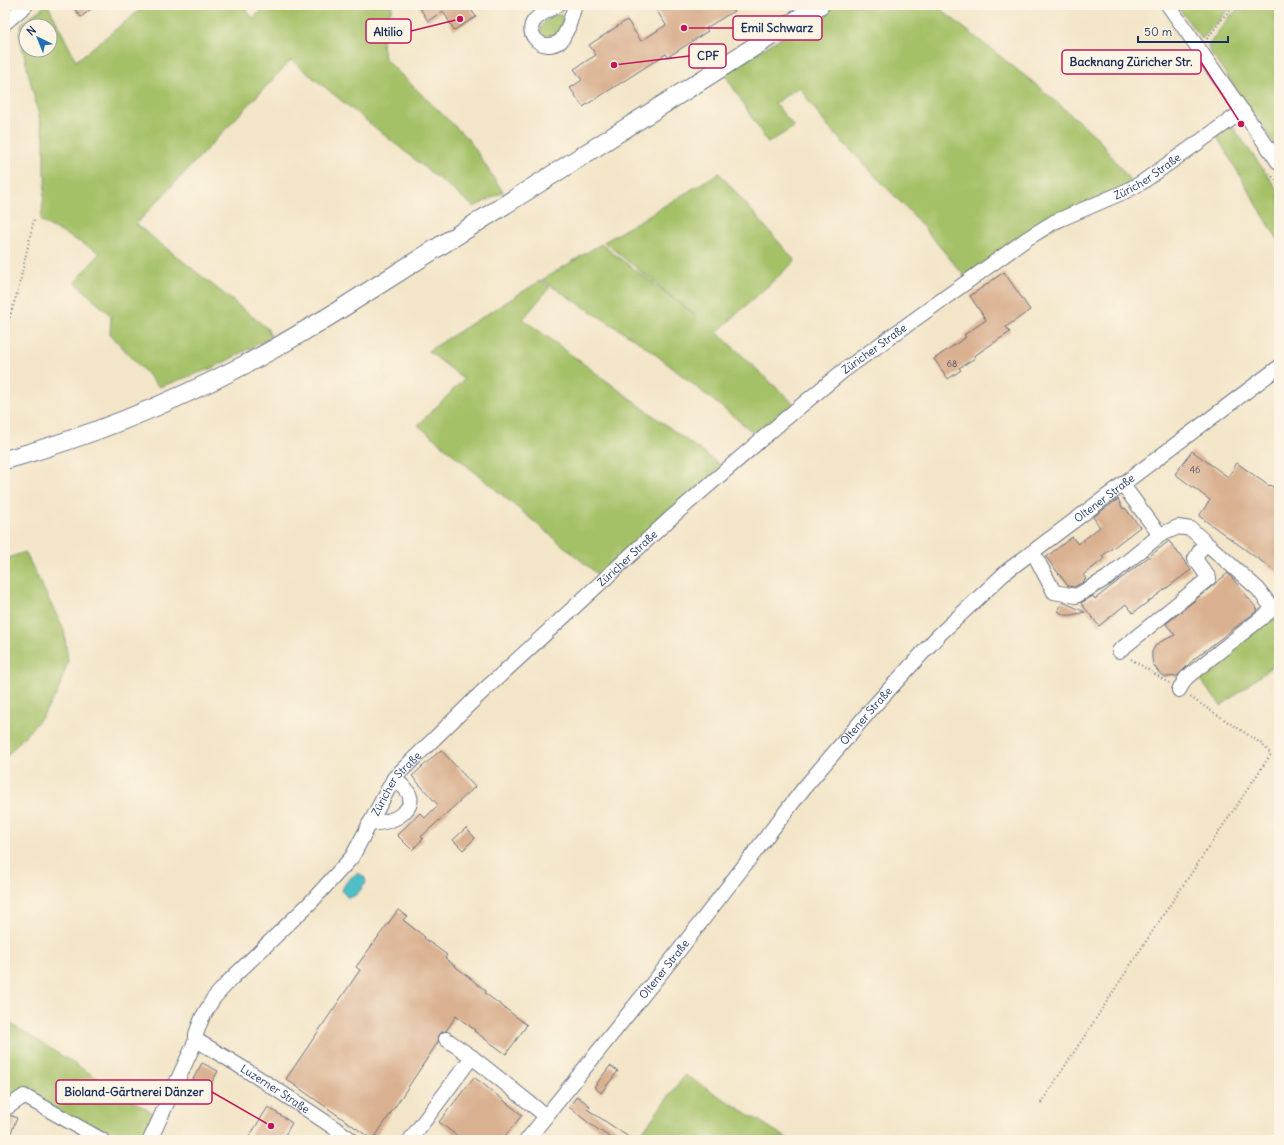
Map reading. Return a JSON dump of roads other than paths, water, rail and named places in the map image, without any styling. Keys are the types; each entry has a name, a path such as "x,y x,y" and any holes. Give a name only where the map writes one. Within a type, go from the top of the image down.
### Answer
{"main road":[{"path":"5,460 47,448 155,408 245,365 328,317 820,5"}],"street":[{"path":"8,14 26,5"},
{"path":"558,5 538,17 533,22 530,30 533,36 543,44 549,46 561,41 568,28 574,5"},
{"path":"1168,5 1279,163"},
{"name":"Züricher Straße","path":"150,1140 196,1040 196,1034 202,1018 213,1000 230,980 311,902 352,857 394,778 480,694 673,516 843,371 1028,238 1054,222 1124,192 1141,183 1243,111"},
{"name":"Oltener Straße","path":"527,1140 677,953 804,788 874,706 939,635 972,602 1007,571 1279,367"},
{"path":"1122,484 1160,534"},
{"path":"1033,552 1054,592 1076,596 1107,578 1160,534 1178,527 1191,529 1258,589 1273,609 1186,678 1179,690"},
{"path":"1119,651 1209,578 1195,559 1205,542"},
{"path":"369,824 393,820 409,806 409,794 394,778"},
{"path":"446,1038 546,1116"},
{"name":"Luzerner Straße","path":"196,1040 281,1092 352,1140"},
{"path":"410,1140 472,1057"},
{"path":"8,1107 24,1096 102,1140"}],"water":[{"path":"359,873 365,878 366,883 357,894 352,897 347,897 342,891 344,885"}],"place":[{"name":"Altilio","path":"460,19"},
{"name":"Emil Schwarz","path":"684,28"},
{"name":"CPF","path":"614,65"},
{"name":"Backnang Züricher Str.","path":"1241,124"},
{"name":"Bioland-Gärtnerei Dänzer","path":"271,1126"}]}
